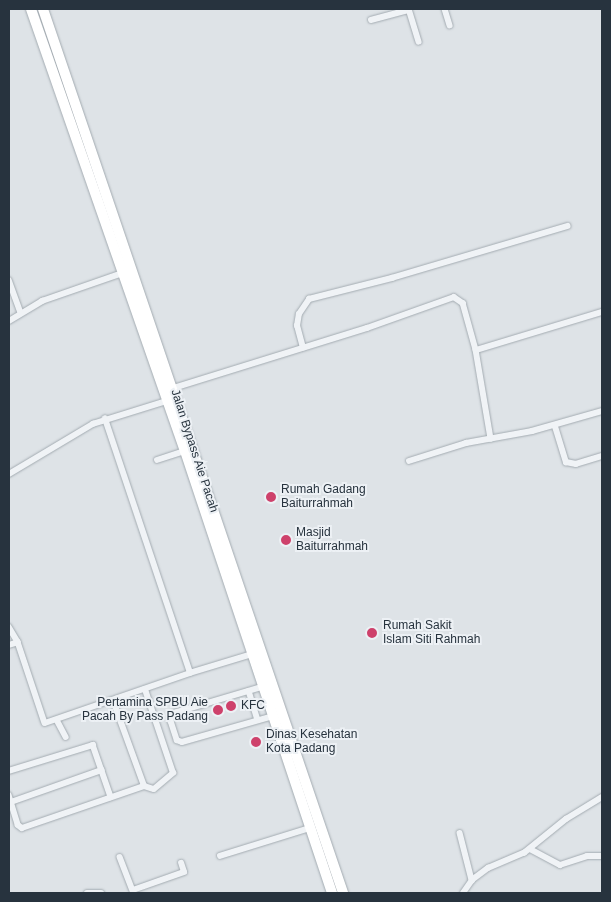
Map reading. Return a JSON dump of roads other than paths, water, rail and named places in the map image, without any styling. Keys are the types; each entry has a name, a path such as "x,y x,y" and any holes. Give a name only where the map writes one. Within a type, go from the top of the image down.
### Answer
{"highway":[{"path":"31,9 184,451 198,479 252,654 332,893"},
{"name":"Jalan Bypass Aie Pacah","path":"43,9 174,388 198,479 343,893"}],"street":[{"path":"370,20 409,9 419,41"},
{"path":"445,9 450,25"},
{"path":"303,348 298,326 299,314 309,299 392,278 567,226"},
{"path":"9,321 42,301 123,273"},
{"path":"9,280 21,313"},
{"path":"174,388 303,348 457,296 463,304 476,350 491,439"},
{"path":"476,350 602,312"},
{"path":"9,474 74,433 105,419 167,401"},
{"path":"409,461 466,443 555,425 602,411"},
{"path":"105,419 190,673"},
{"path":"555,425 566,462 576,464 602,456"},
{"path":"157,460 184,451"},
{"path":"9,627 18,642 43,722 58,720 190,673 252,654"},
{"path":"9,645 18,642"},
{"path":"263,687 171,715 177,740 182,742 273,716"},
{"path":"9,795 18,825 22,828 144,786 154,789 173,773 145,690"},
{"path":"249,692 258,720"},
{"path":"113,701 144,786"},
{"path":"58,720 66,737"},
{"path":"9,771 91,745 94,746 111,797"},
{"path":"11,802 102,770"},
{"path":"464,893 472,880 496,863 530,849 566,819 602,797"},
{"path":"220,856 310,828"},
{"path":"460,833 472,880"},
{"path":"530,849 560,865 588,856 602,856"},
{"path":"120,857 133,892 184,872 181,862"},
{"path":"87,893 101,893"}],"place":[{"name":"Rumah Gadang Baiturrahmah","path":"271,497"},
{"name":"Masjid Baiturrahmah","path":"286,540"},
{"name":"Rumah Sakit Islam Siti Rahmah","path":"372,633"},
{"name":"KFC","path":"231,706"},
{"name":"Pertamina SPBU Aie Pacah By Pass Padang","path":"218,710"},
{"name":"Dinas Kesehatan Kota Padang","path":"256,742"}]}
